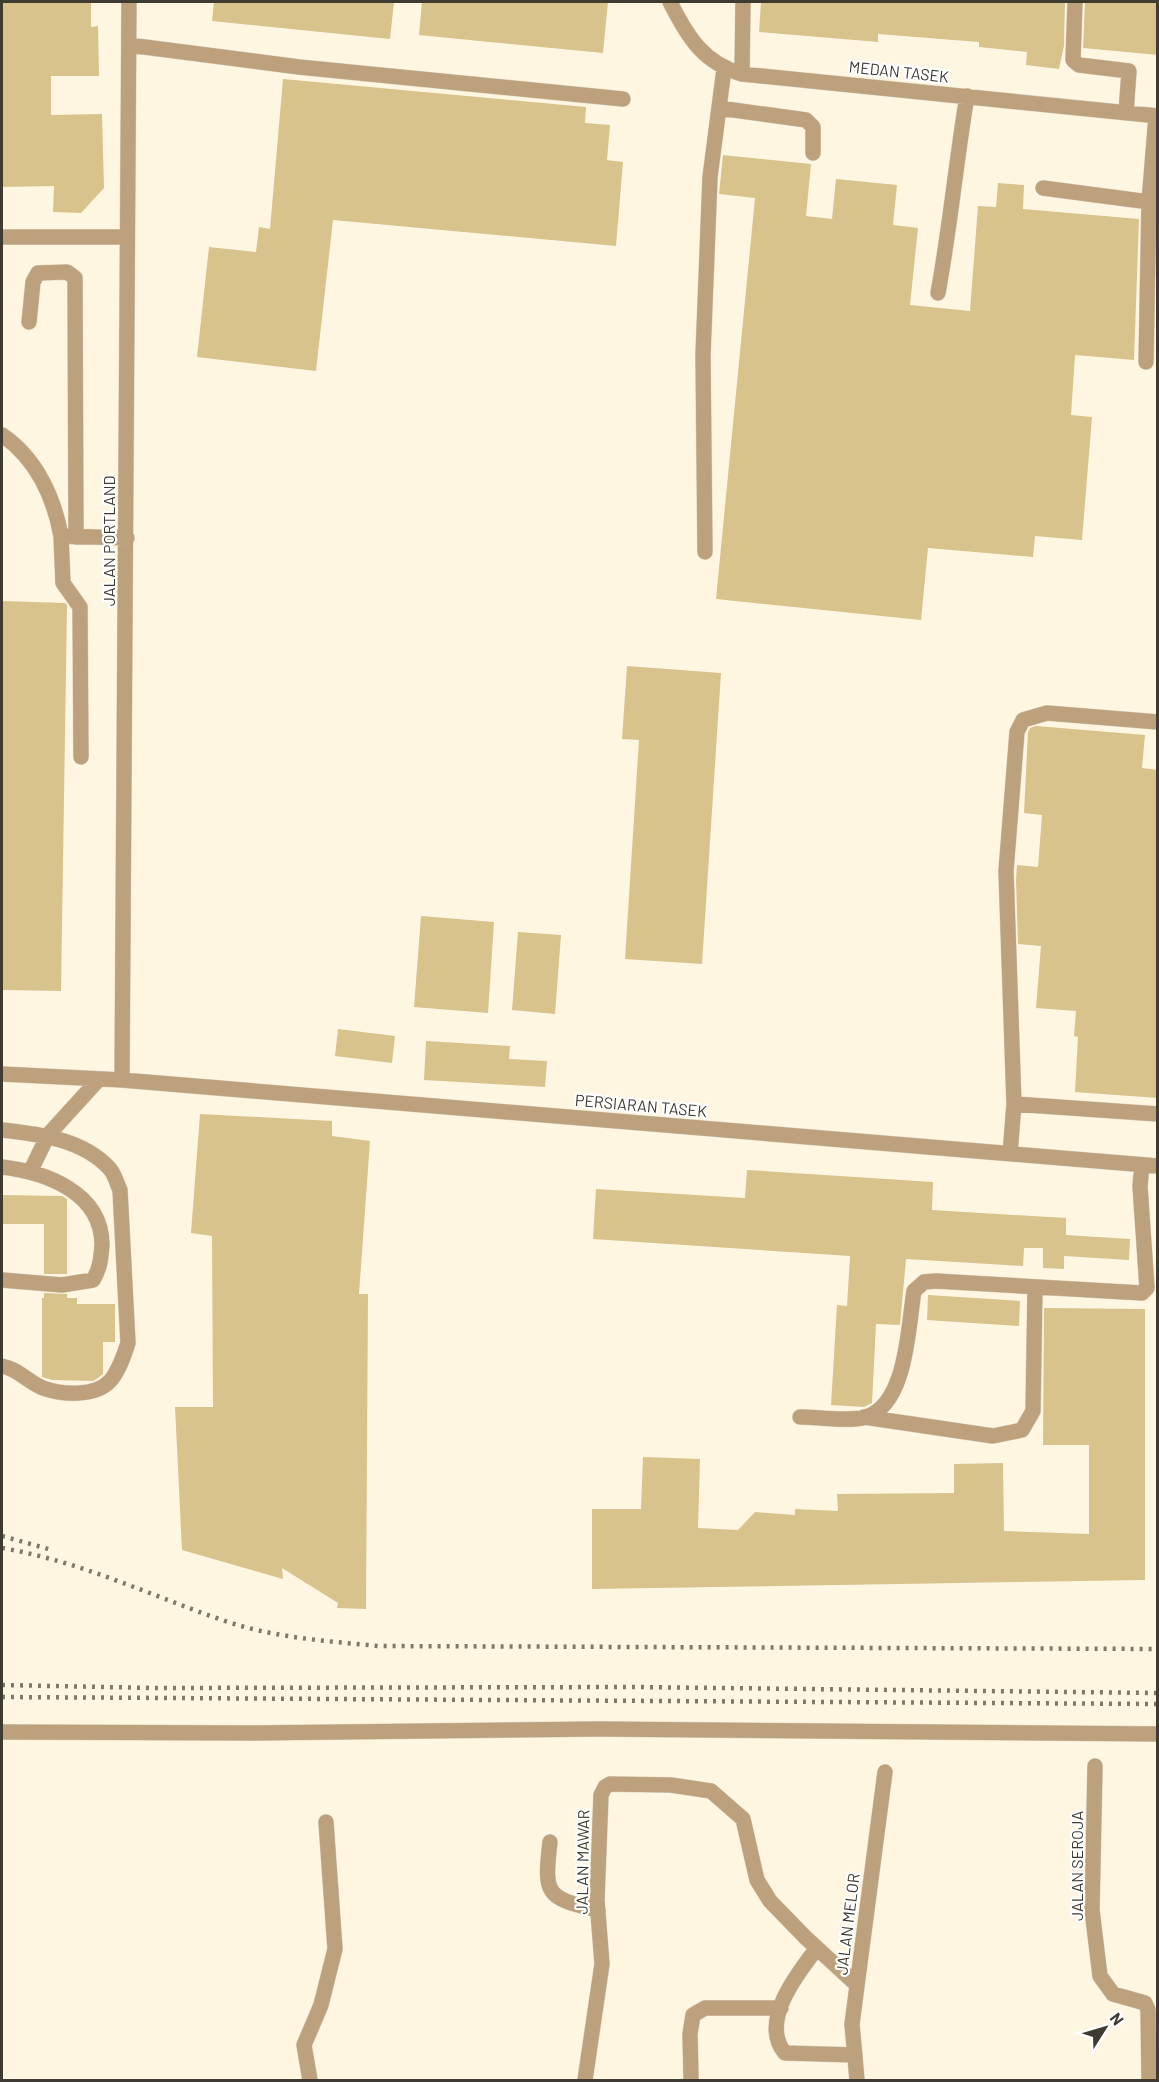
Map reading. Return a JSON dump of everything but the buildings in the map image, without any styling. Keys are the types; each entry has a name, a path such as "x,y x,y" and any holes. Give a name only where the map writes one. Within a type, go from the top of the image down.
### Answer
{"street":[{"name":"JALAN PORTLAND","path":"122,1080 129,2"},
{"name":"MEDAN TASEK","path":"670,2 688,38 724,69 742,74 1157,116"},
{"path":"742,74 743,2"},
{"path":"1075,2 1073,60 1079,65 1129,71 1126,113"},
{"path":"129,45 299,67 623,99"},
{"path":"705,552 703,356 710,177 724,69"},
{"path":"938,293 951,220 952,189 967,96"},
{"path":"719,108 806,120 813,127 813,153"},
{"path":"1146,362 1149,202 1157,116"},
{"path":"1043,188 1149,202"},
{"path":"2,237 126,237"},
{"path":"29,322 33,282 38,273 68,272 75,278 68,537 63,583 80,607 81,757"},
{"path":"2,435 22,452 45,486 68,537"},
{"path":"68,537 127,538"},
{"path":"1010,1154 1014,1104 1006,871 1017,732 1023,720 1047,713 1158,722"},
{"name":"PERSIARAN TASEK","path":"2,1074 122,1080 1158,1166"},
{"path":"31,1170 48,1135 99,1079"},
{"path":"1014,1104 1158,1114"},
{"path":"2,1130 48,1135 87,1151 111,1170 120,1191 128,1343 122,1360 110,1381 96,1389 62,1393 41,1387 12,1368 2,1366"},
{"path":"864,1417 882,1409 900,1376 914,1292 924,1282 1142,1293 1147,1288 1140,1186 1142,1165"},
{"path":"2,1167 31,1170 75,1191 88,1204 100,1226 100,1258 98,1271 93,1280 62,1285 2,1280"},
{"path":"100,1226 123,1223"},
{"path":"800,1418 864,1417 993,1436 1022,1430 1033,1411 1035,1288"},
{"path":"2,1732 252,1733 599,1729 1158,1734"},
{"name":"JALAN SEROJA","path":"1095,1766 1092,1910 1100,1976 1113,1994 1145,2003 1148,2010 1149,2080"},
{"name":"JALAN MELOR","path":"857,2080 852,2024 885,1772"},
{"name":"JALAN MAWAR","path":"585,2080 602,1964 598,1910 601,1795 605,1787 610,1784 671,1785 711,1791 743,1820 757,1880 770,1901 857,1985"},
{"path":"310,2080 304,2045 321,2005 334,1949 326,1822"},
{"path":"550,1842 546,1877 550,1890 559,1899 598,1910"},
{"path":"817,1948 792,1979 775,2032 779,2045 785,2053 855,2055"},
{"path":"691,2079 690,2034 693,2015 705,2008 781,2008"}],"railway":[{"path":"2,1536 52,1550"},
{"path":"2,1548 61,1562 228,1622 265,1632 378,1646 1158,1649"},
{"path":"2,1685 154,1688 634,1687 1158,1693"},
{"path":"2,1697 1158,1704"}]}
